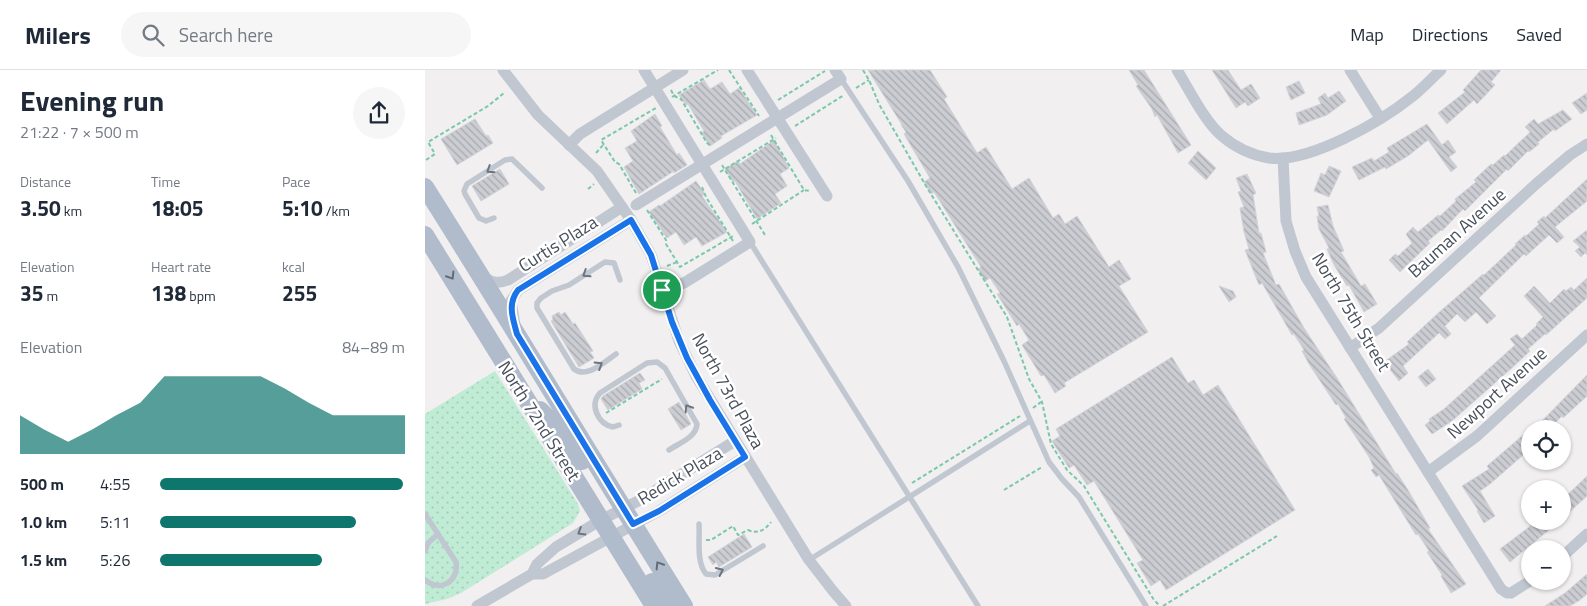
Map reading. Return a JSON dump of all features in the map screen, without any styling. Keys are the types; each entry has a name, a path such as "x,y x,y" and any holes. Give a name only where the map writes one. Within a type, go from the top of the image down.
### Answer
{"main road":[{"name":"North 72nd Street","path":"425,187 581,437 654,606"},
{"path":"425,202 453,231"},
{"name":"North 72nd Street","path":"425,235 522,392 613,514"},
{"path":"613,514 609,523 621,531 669,606"},
{"name":"North 72nd Street","path":"621,531 684,606"}],"street":[{"name":"North 73rd Plaza","path":"503,70 538,115 597,171 631,220 651,255 672,322 687,358 735,441 809,560 846,606"},
{"path":"644,70 750,242 684,283 662,290"},
{"path":"569,145 580,134 683,70"},
{"path":"747,70 827,196"},
{"path":"1177,70 1212,126 1221,135 1243,151 1269,158 1297,157 1352,135 1413,96 1441,70"},
{"path":"1350,70 1380,118"},
{"path":"637,200 703,164 778,118 838,74"},
{"name":"Bauman Avenue","path":"1350,348 1379,328 1536,184 1570,155 1587,144"},
{"name":"North 75th Street","path":"1283,158 1285,212 1295,251 1306,277 1501,589 1511,593 1521,587"},
{"name":"Curtis Plaza","path":"479,274 494,283 508,280 622,207"},
{"name":"Curtis Plaza","path":"517,334 511,301 518,290 631,220"},
{"name":"Newport Avenue","path":"1428,472 1477,436 1587,335"},
{"name":"Redick Plaza","path":"735,441 644,497 556,547 537,564 532,574 543,574 659,511 745,457"},
{"path":"1571,549 1587,534"},
{"path":"477,606 532,574"}],"lane":[{"path":"838,74 904,174 958,267 1004,361 1049,462 1061,479 1079,497 1146,606"},
{"path":"494,218 486,221 479,218 465,194 464,191 467,184 505,160 512,159 542,188"},
{"path":"750,242 978,606"},
{"path":"616,354 587,372 578,372 573,369 537,308 537,303 541,298 569,284 605,262 613,263 620,280"},
{"path":"619,425 613,428 603,423 594,406 595,398 647,363 657,362 661,364 669,374 695,420 697,428 693,435 669,450"},
{"path":"809,560 1030,421"},
{"path":"425,514 456,562 457,571 454,577 446,584 437,586 425,580"},
{"path":"699,524 701,566 706,574 711,575 721,572 763,546"},
{"path":"425,550 428,543 438,534"}],"path":[{"path":"707,143 681,99 675,96 717,70"},
{"path":"729,70 757,113 826,70"},
{"path":"863,70 879,104 925,186 1007,316 1029,379 1043,402 1051,444 1059,456 1004,490"},
{"path":"765,235 725,169 869,80"},
{"path":"426,160 435,154 429,142 488,106 504,93"},
{"path":"637,200 619,164 615,162 601,140 654,108"},
{"path":"757,222 805,190 773,139"},
{"path":"596,154 604,144"},
{"path":"647,210 680,267 731,237 706,197 701,184"},
{"path":"667,266 677,262"},
{"path":"599,417 669,374"},
{"path":"903,488 1026,412"},
{"path":"700,540 711,540 733,526 739,535 748,530 761,532 771,522"},
{"path":"1163,606 1277,536"}],"green space":[{"path":"495,371 578,504 580,511 573,523 461,593 447,599 425,604 425,414"}],"building":[{"path":"868,70 930,70 947,97 944,99 977,153 986,147 1012,189 1029,178 1053,218 1059,214 1065,224 1077,216 1109,267 1119,260 1131,279 1119,286 1148,332 1064,383 1066,386 1055,393 1044,375 1041,376 1022,345 1029,340 1019,324 1017,326 997,294 1000,293 990,278 985,281 978,269 981,267 934,192 931,194 924,182 930,178 904,134 906,132 902,125"},
{"path":"1129,70 1144,70 1191,145 1178,153 1157,115 1155,117 1152,109 1136,86 1138,85"},
{"path":"1212,70 1228,70 1241,90 1251,84 1260,98 1248,106 1245,102 1236,108"},
{"path":"1481,70 1501,70 1491,82 1495,85 1477,104 1474,100 1447,124 1438,113 1465,92 1463,90"},
{"path":"704,80 710,89 722,82 730,94 739,88 757,115 721,136 722,138 710,146 701,133 704,131 688,104 686,105 679,95"},
{"path":"1299,81 1305,93 1291,100 1286,87"},
{"path":"1339,91 1346,101 1327,115 1299,125 1296,113 1321,104 1318,98 1325,93 1328,98"},
{"path":"1587,93 1587,110 1581,114 1572,103"},
{"path":"1563,110 1572,119 1555,131 1554,129 1508,171 1507,169 1465,211 1463,209 1442,231 1428,241 1430,243 1400,272 1389,260 1395,254 1398,256 1412,243 1406,234 1413,227 1418,232 1438,215 1440,216 1456,201 1455,199 1476,182 1474,180 1491,164 1493,165 1505,156 1530,132 1525,127 1534,119 1538,124"},
{"path":"655,114 662,126 660,127 677,155 679,153 687,165 674,173 674,171 639,194 624,167 633,161 625,148 637,141 631,131"},
{"path":"475,119 493,143 457,165 441,139"},
{"path":"1427,124 1442,145 1448,140 1456,152 1449,157 1457,167 1451,172 1428,140 1408,156 1386,169 1385,167 1359,180 1352,167 1372,158 1374,161 1389,152 1387,148"},
{"path":"774,140 789,168 780,174 787,186 775,194 781,203 757,219 735,181 733,182 725,169 738,161 740,164"},
{"path":"1198,151 1216,168 1206,180 1188,163"},
{"path":"1329,166 1341,171 1329,197 1314,191 1321,173 1325,175"},
{"path":"500,169 509,184 481,201 472,186"},
{"path":"1247,174 1256,193 1253,195 1259,233 1261,233 1266,252 1263,253 1276,285 1279,284 1304,328 1408,490 1430,528 1428,529 1466,584 1451,593 1418,534 1416,535 1379,475 1376,477 1371,470 1374,468 1369,457 1344,419 1346,418 1338,404 1336,405 1309,364 1302,351 1304,350 1294,334 1292,335 1262,283 1259,285 1245,250 1249,249 1240,208 1244,207 1238,192 1241,191 1236,178"},
{"path":"1587,179 1587,201 1555,227 1564,237 1557,243 1549,235 1526,256 1524,254 1479,298 1496,316 1487,324 1476,312 1465,322 1457,314 1445,326 1451,334 1445,339 1439,333 1403,366 1408,373 1399,381 1384,362 1409,344 1407,342 1436,315 1484,275 1515,244 1539,224 1537,222 1544,216 1545,218"},
{"path":"696,181 705,194 702,196 727,232 702,246 696,237 684,245 676,232 667,238 649,212"},
{"path":"1328,205 1333,226 1344,251 1341,252 1361,286 1365,284 1377,304 1364,312 1349,285 1347,286 1334,265 1327,249 1329,248 1319,229 1317,207"},
{"path":"1587,230 1587,255 1585,253 1581,257 1575,251 1580,247 1573,241"},
{"path":"1587,278 1587,298 1528,349 1530,351 1452,421 1432,434 1425,425 1430,421 1429,419 1444,409 1515,345 1510,339 1517,334 1522,339 1543,317 1524,296 1534,286 1550,303 1564,289 1566,291 1571,287 1574,290"},
{"path":"1219,286 1233,291 1236,297 1229,302"},
{"path":"559,312 561,315 565,312 573,324 575,323 593,351 590,352 594,358 579,367 551,321 553,320 552,316"},
{"path":"1172,357 1188,383 1194,380 1203,395 1218,385 1295,510 1166,590 1160,580 1151,586 1137,563 1143,560 1094,481 1087,485 1074,465 1069,468 1052,441 1060,436 1056,429"},
{"path":"1428,369 1436,379 1426,387 1418,377"},
{"path":"640,373 645,380 639,383 642,389 608,410 601,399 603,396"},
{"path":"1587,375 1587,396 1563,418 1562,416 1558,420 1543,420"},
{"path":"679,402 691,424 681,430 668,409"},
{"path":"1521,437 1521,457 1480,491 1495,516 1484,523 1462,486 1489,469 1487,466"},
{"path":"1587,476 1587,496 1571,511 1571,491"},
{"path":"1525,530 1549,530 1537,540 1521,540 1521,553 1510,562 1500,549"},
{"path":"744,534 752,547 719,567 716,562 713,565 708,557"},
{"path":"1587,574 1587,594 1580,600 1570,606 1545,606 1571,590 1571,588"}],"route":[{"path":"631,220 651,255 662,290 672,322 687,358 745,457 659,511 633,524 517,334 511,301 518,290 631,220"}]}
